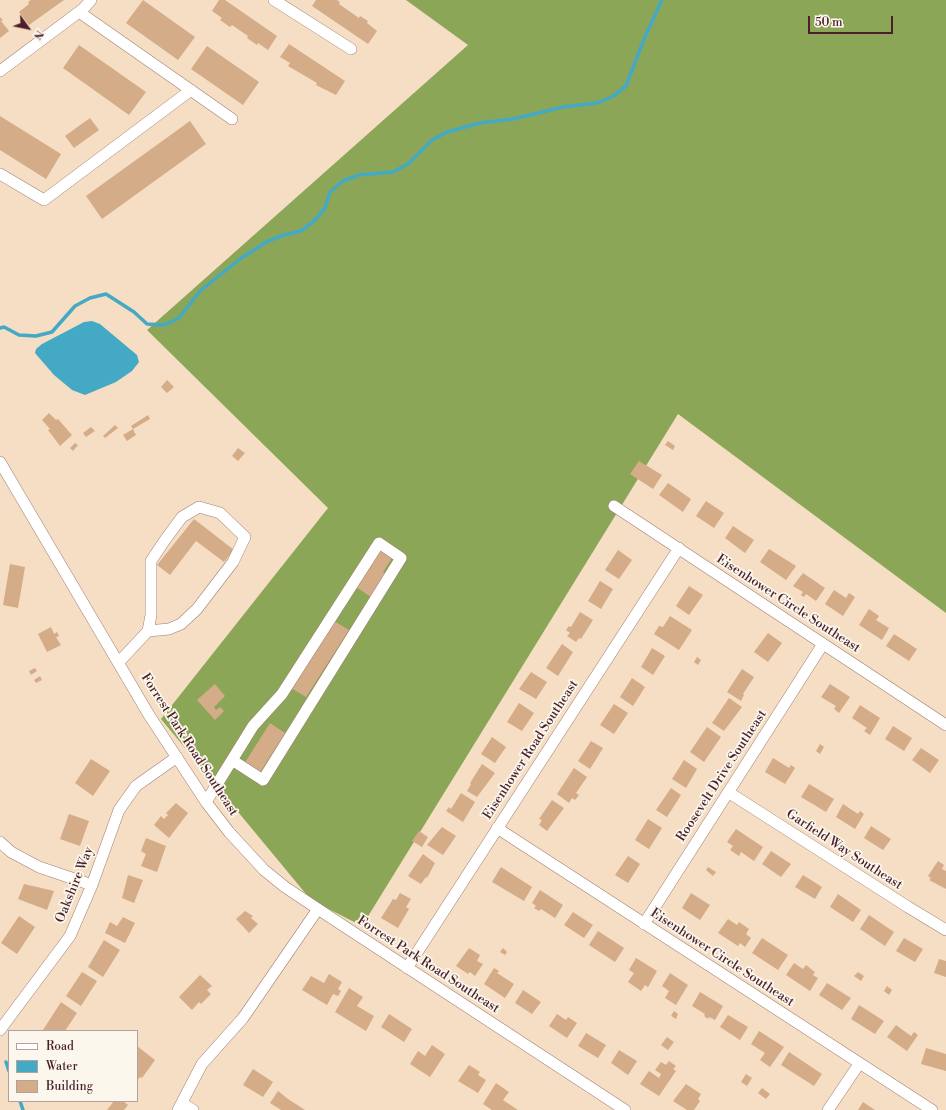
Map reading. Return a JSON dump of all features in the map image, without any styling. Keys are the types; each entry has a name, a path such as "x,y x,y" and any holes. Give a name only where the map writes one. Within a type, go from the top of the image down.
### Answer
{"street":[{"path":"0,71 79,12 91,0"},
{"path":"274,0 350,49"},
{"path":"79,12 232,119"},
{"path":"0,174 44,200 191,90"},
{"name":"Forrest Park Road Southeast","path":"0,462 119,662 206,802 229,832 264,870 285,887 318,909 626,1110"},
{"name":"Eisenhower Circle Southeast","path":"614,506 946,725"},
{"path":"119,662 148,631 151,615 151,561 182,516 199,507 220,513 246,537 233,562 197,609 181,624 169,629 148,631"},
{"path":"206,802 253,726 282,694 379,543 401,558 263,780 232,760"},
{"name":"Eisenhower Road Southeast","path":"407,968 679,548"},
{"name":"Roosevelt Drive Southeast","path":"644,924 823,644"},
{"name":"Oakshire Way","path":"0,1030 70,936 92,885 119,810 136,786 177,757"},
{"name":"Garfield Way Southeast","path":"728,792 946,930"},
{"name":"Eisenhower Circle Southeast","path":"497,828 932,1110"},
{"path":"0,842 11,852 39,867 92,885"},
{"path":"193,1110 180,1106 202,1064 243,1018 318,909"},
{"path":"828,1110 859,1064"}],"green space":[{"path":"406,0 946,0 946,613 678,414 362,926 311,900 161,719 328,508 147,330 468,45"}],"water":[{"path":"92,321 100,324 137,355 139,362 132,371 116,382 85,395 72,390 54,375 35,353 36,349 42,344 84,322"}],"building":[{"path":"31,0 64,0 29,25 19,12 29,4 28,2"},
{"path":"143,0 195,37 178,60 126,23"},
{"path":"219,0 225,0 277,36 268,50 258,43 257,45 247,38 248,36 232,25 230,27 220,20 222,18 212,11"},
{"path":"316,0 337,0 340,2 339,4 359,18 360,16 368,21 367,23 377,31 368,44 312,6"},
{"path":"0,17 3,20 1,21 9,31 0,38"},
{"path":"289,44 345,81 336,95 316,85 317,83 288,66 290,63 280,57"},
{"path":"79,45 146,92 129,115 63,68"},
{"path":"207,46 259,82 243,105 191,69"},
{"path":"0,116 61,154 46,179 0,150"},
{"path":"90,118 99,130 74,148 65,136"},
{"path":"190,121 206,144 102,219 86,196"},
{"path":"167,380 174,387 167,393 161,387"},
{"path":"49,413 56,420 58,419 72,435 60,446 48,430 50,429 42,420"},
{"path":"148,415 150,419 133,429 131,426"},
{"path":"115,425 118,428 105,438 103,436"},
{"path":"91,427 95,431 86,437 83,433"},
{"path":"133,429 136,435 127,441 123,435"},
{"path":"668,441 675,446 673,450 665,445"},
{"path":"75,443 78,445 73,451 70,448"},
{"path":"238,448 245,453 238,461 232,456"},
{"path":"639,461 662,475 653,489 630,474"},
{"path":"668,483 691,499 683,512 659,495"},
{"path":"706,501 724,513 714,528 696,516"},
{"path":"194,519 234,550 224,562 196,541 170,575 157,565"},
{"path":"733,526 754,540 745,553 725,538"},
{"path":"769,549 796,566 786,580 760,562"},
{"path":"380,550 392,558 383,572 386,574 371,597 356,587"},
{"path":"618,550 632,560 619,579 605,570"},
{"path":"10,564 25,567 18,608 3,605"},
{"path":"803,573 825,588 816,601 806,594 804,597 801,595 803,592 793,586"},
{"path":"600,581 613,589 601,609 588,601"},
{"path":"689,586 703,595 689,615 676,606"},
{"path":"834,590 846,598 849,593 855,597 843,616 825,604"},
{"path":"869,609 879,616 876,620 889,628 882,640 859,625"},
{"path":"580,612 593,620 581,639 579,638 576,642 567,636 570,633 566,630 569,626 571,627"},
{"path":"670,616 692,630 679,650 654,634 659,626 663,627"},
{"path":"334,621 349,630 306,697 291,688"},
{"path":"51,627 54,634 57,632 59,636 56,637 61,645 47,652 38,634"},
{"path":"768,633 782,643 768,662 754,652"},
{"path":"894,634 917,649 909,661 886,646"},
{"path":"562,644 573,652 558,676 546,668"},
{"path":"652,648 665,656 653,675 641,667"},
{"path":"697,657 701,660 698,665 694,662"},
{"path":"35,668 37,671 31,675 29,671"},
{"path":"742,669 754,677 743,694 744,695 741,701 727,692"},
{"path":"531,672 547,682 536,699 519,689"},
{"path":"40,676 42,680 36,683 34,680"},
{"path":"632,678 645,687 633,706 620,697"},
{"path":"215,684 225,696 214,707 216,710 220,707 224,711 215,720 197,700"},
{"path":"830,684 850,697 839,713 834,709 836,706 821,697"},
{"path":"729,698 742,707 724,731 712,723"},
{"path":"519,703 534,713 522,731 507,722"},
{"path":"614,704 628,713 614,734 600,725"},
{"path":"860,705 880,718 870,735 864,731 867,728 852,718"},
{"path":"270,723 285,733 259,774 244,764"},
{"path":"893,726 912,738 904,751 885,739"},
{"path":"707,727 721,737 704,762 690,752"},
{"path":"492,737 506,747 495,763 481,754"},
{"path":"591,741 603,748 590,769 578,761"},
{"path":"820,744 824,747 820,754 816,751"},
{"path":"921,748 939,760 930,773 912,760"},
{"path":"773,758 789,768 791,765 795,768 785,784 765,772"},
{"path":"91,759 110,771 93,796 75,783"},
{"path":"684,760 697,769 686,788 672,779"},
{"path":"482,764 495,773 477,797 467,791 471,784 470,783"},
{"path":"574,768 587,777 576,793 579,795 575,800 572,798 569,803 557,794"},
{"path":"809,784 834,799 826,812 801,797"},
{"path":"671,788 681,795 667,817 656,810"},
{"path":"461,793 475,802 463,822 446,811 449,807 451,809"},
{"path":"552,800 564,808 547,831 539,825 542,820 539,819"},
{"path":"176,803 188,813 169,838 154,825 161,816 164,819 168,815 166,813"},
{"path":"843,804 858,814 860,811 864,814 855,829 836,817"},
{"path":"69,814 89,821 80,846 60,839"},
{"path":"648,819 662,828 649,849 635,840"},
{"path":"871,826 891,839 883,850 864,838"},
{"path":"442,827 456,836 443,855 427,845"},
{"path":"736,829 763,847 754,861 741,852 739,856 730,850 733,846 727,842"},
{"path":"419,831 428,837 422,847 412,841"},
{"path":"146,838 166,846 157,872 141,866 146,854 141,851"},
{"path":"771,851 791,864 781,877 762,864"},
{"path":"423,854 435,863 427,878 426,877 421,884 408,876"},
{"path":"628,856 640,864 628,883 615,875"},
{"path":"938,861 944,865 942,869 946,871 946,889 929,880 931,878 928,876"},
{"path":"501,867 532,887 524,901 492,882"},
{"path":"708,867 716,872 713,876 706,870"},
{"path":"128,875 143,880 134,903 122,898"},
{"path":"803,875 822,887 815,899 795,887"},
{"path":"24,884 54,891 47,910 18,899"},
{"path":"540,890 563,905 555,918 541,909 539,911 534,908 536,906 532,903"},
{"path":"400,893 411,899 406,907 409,909 398,928 381,918 393,899 396,900"},
{"path":"691,893 710,905 700,920 682,908"},
{"path":"838,894 861,910 853,922 830,907"},
{"path":"245,911 253,916 251,918 258,924 249,933 236,919"},
{"path":"573,912 593,925 584,938 564,925"},
{"path":"869,915 894,932 885,946 860,929"},
{"path":"19,916 35,927 17,954 1,943"},
{"path":"123,917 135,923 125,943 105,933 110,922 117,926"},
{"path":"728,919 737,925 739,922 749,929 746,934 751,938 745,947 740,943 738,946 718,933"},
{"path":"598,931 624,948 615,962 589,945"},
{"path":"762,938 788,955 778,970 752,953"},
{"path":"904,938 923,949 915,962 896,951"},
{"path":"104,940 120,950 103,977 88,967"},
{"path":"469,948 480,955 477,961 483,964 475,976 470,972 468,974 456,966"},
{"path":"503,948 507,952 505,955 500,952"},
{"path":"636,958 657,971 648,987 645,985 641,991 628,982 634,973 629,970"},
{"path":"939,959 946,961 946,977 934,973"},
{"path":"794,963 803,969 806,965 815,972 813,975 818,978 810,991 786,975"},
{"path":"494,968 499,971 497,973 514,984 505,998 484,984"},
{"path":"82,972 97,981 81,1006 66,996"},
{"path":"858,972 864,976 861,981 854,976"},
{"path":"670,973 688,985 676,1005 665,998 669,991 662,986"},
{"path":"329,974 342,982 338,989 341,991 338,996 333,994 327,1005 302,990 311,976 324,983"},
{"path":"200,975 212,986 207,990 211,994 201,1004 199,1002 192,1010 179,997"},
{"path":"827,983 851,998 842,1010 819,995"},
{"path":"887,986 892,990 889,995 884,991"},
{"path":"349,988 363,997 357,1006 374,1016 366,1031 335,1012"},
{"path":"523,990 541,1002 532,1014 515,1003"},
{"path":"700,992 723,1006 715,1020 709,1017 708,1019 704,1016 705,1014 692,1006"},
{"path":"61,1002 77,1013 66,1030 43,1030"},
{"path":"859,1005 884,1021 875,1034 851,1019"},
{"path":"674,1011 678,1014 676,1019 671,1016"},
{"path":"389,1014 412,1029 404,1042 381,1027"},
{"path":"557,1014 566,1020 568,1017 577,1023 567,1038 549,1026"},
{"path":"728,1015 748,1027 740,1040 720,1027"},
{"path":"896,1025 911,1036 914,1032 918,1035 907,1051 887,1037"},
{"path":"759,1031 784,1047 770,1067 760,1060 765,1053 751,1044"},
{"path":"586,1033 606,1045 598,1058 578,1046"},
{"path":"667,1037 674,1042 668,1050 661,1045"},
{"path":"432,1045 445,1054 430,1077 410,1064 418,1051 425,1056"},
{"path":"138,1047 155,1060 142,1078 140,1077 138,1080"},
{"path":"926,1048 946,1054 946,1071 921,1064"},
{"path":"619,1050 637,1061 628,1075 611,1063"},
{"path":"789,1052 822,1074 814,1086 781,1065"},
{"path":"669,1061 676,1066 673,1069 676,1071 659,1096 640,1084 649,1071 659,1078 661,1074 655,1070 661,1062 666,1065"},
{"path":"469,1065 480,1072 478,1075 486,1080 478,1093 458,1081"},
{"path":"253,1069 273,1082 263,1097 243,1085"},
{"path":"746,1074 752,1078 747,1086 741,1082"},
{"path":"496,1083 509,1092 503,1100 518,1110 492,1110 483,1104"},
{"path":"686,1084 701,1094 698,1099 700,1101 694,1110 687,1110 673,1101"},
{"path":"762,1088 770,1094 766,1099 758,1093"},
{"path":"278,1091 305,1110 281,1110 270,1103"},
{"path":"113,1102 124,1102 128,1105 124,1110 107,1110"},
{"path":"863,1102 875,1110 858,1110"}],"waterway":[{"path":"0,328 4,327 19,335 36,336 52,332 75,306 90,298 106,294 134,312 147,324 164,325 179,318 200,291 240,259 268,241 301,231 314,221 325,208 330,192 343,181 359,175 393,172 408,164 432,140 447,132 480,123 513,119 563,107 597,103 612,97 626,86 644,39 662,0"},
{"path":"6,1062 8,1068"},
{"path":"20,1102 23,1110"}]}
